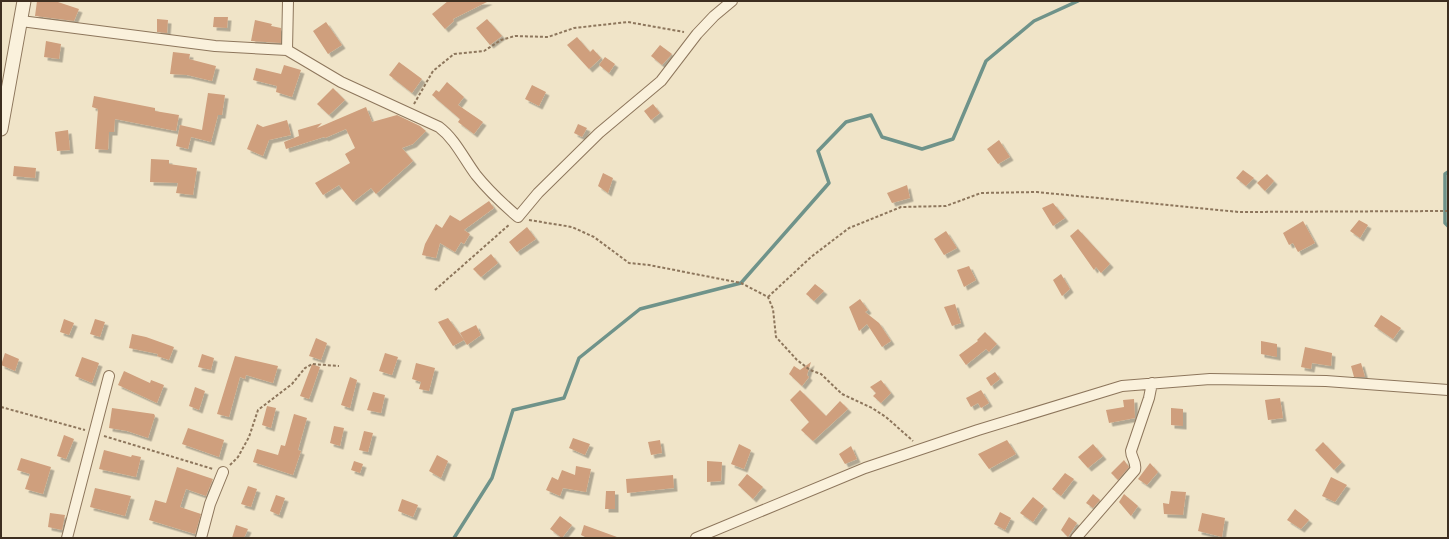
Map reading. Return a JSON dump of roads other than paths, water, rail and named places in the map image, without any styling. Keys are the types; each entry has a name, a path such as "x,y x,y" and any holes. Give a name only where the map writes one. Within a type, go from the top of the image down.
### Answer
{"street":[{"path":"1,129 24,1"},
{"path":"287,50 288,1"},
{"path":"21,21 215,46 287,50 341,82 409,112 445,131 477,176 518,217 538,194 599,134 661,81 697,34 714,16 732,1"},
{"path":"67,538 109,376"},
{"path":"696,538 866,468 1079,398 1122,386 1210,379 1318,381 1448,390"},
{"path":"1076,538 1135,470 1136,465 1130,451 1149,398 1152,383"},
{"path":"201,538 210,504 223,472"}],"waterway":[{"path":"454,538 492,478 513,410 564,398 579,358 640,309 741,283 829,183 818,151 846,122 871,115 882,137 922,149 953,139 986,61 1034,21 1078,1"},
{"path":"1448,172 1445,174 1445,223 1448,226"}]}
